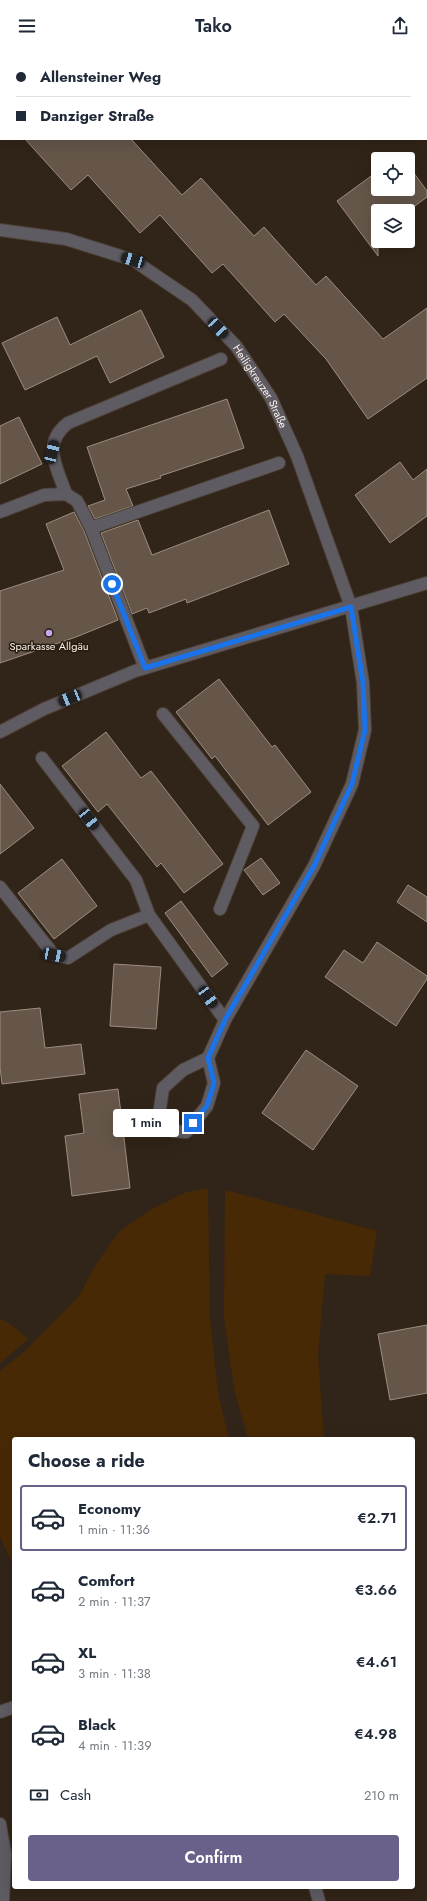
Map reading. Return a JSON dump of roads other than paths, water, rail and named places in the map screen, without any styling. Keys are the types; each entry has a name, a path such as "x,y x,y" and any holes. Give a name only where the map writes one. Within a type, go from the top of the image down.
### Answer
{"street":[{"name":"Heiligkreuzer Straße","path":"0,230 66,239 133,260 192,300 236,346 270,398 297,456 351,607 363,683 365,730 352,784 314,866 225,1020 208,1058"},
{"path":"145,668 91,528 77,502 66,494 52,452 59,430 68,423 221,359"},
{"path":"91,528 278,463"},
{"path":"0,512 44,495 66,494"},
{"path":"0,732 44,709 145,668 427,583"},
{"path":"163,714 253,826 220,908"},
{"path":"42,758 136,880 149,915 225,1020"},
{"path":"0,887 54,955 68,958 111,930 149,915"},
{"path":"208,1058 214,1083 207,1106 186,1132 173,1131 158,1122 163,1088 183,1070 208,1058"},
{"path":"0,1712 12,1708"},
{"path":"0,1824 5,1854 3,1901"},
{"path":"316,1889 319,1901"}],"place":[{"name":"Sparkasse Allgäu","path":"49,633"}]}
